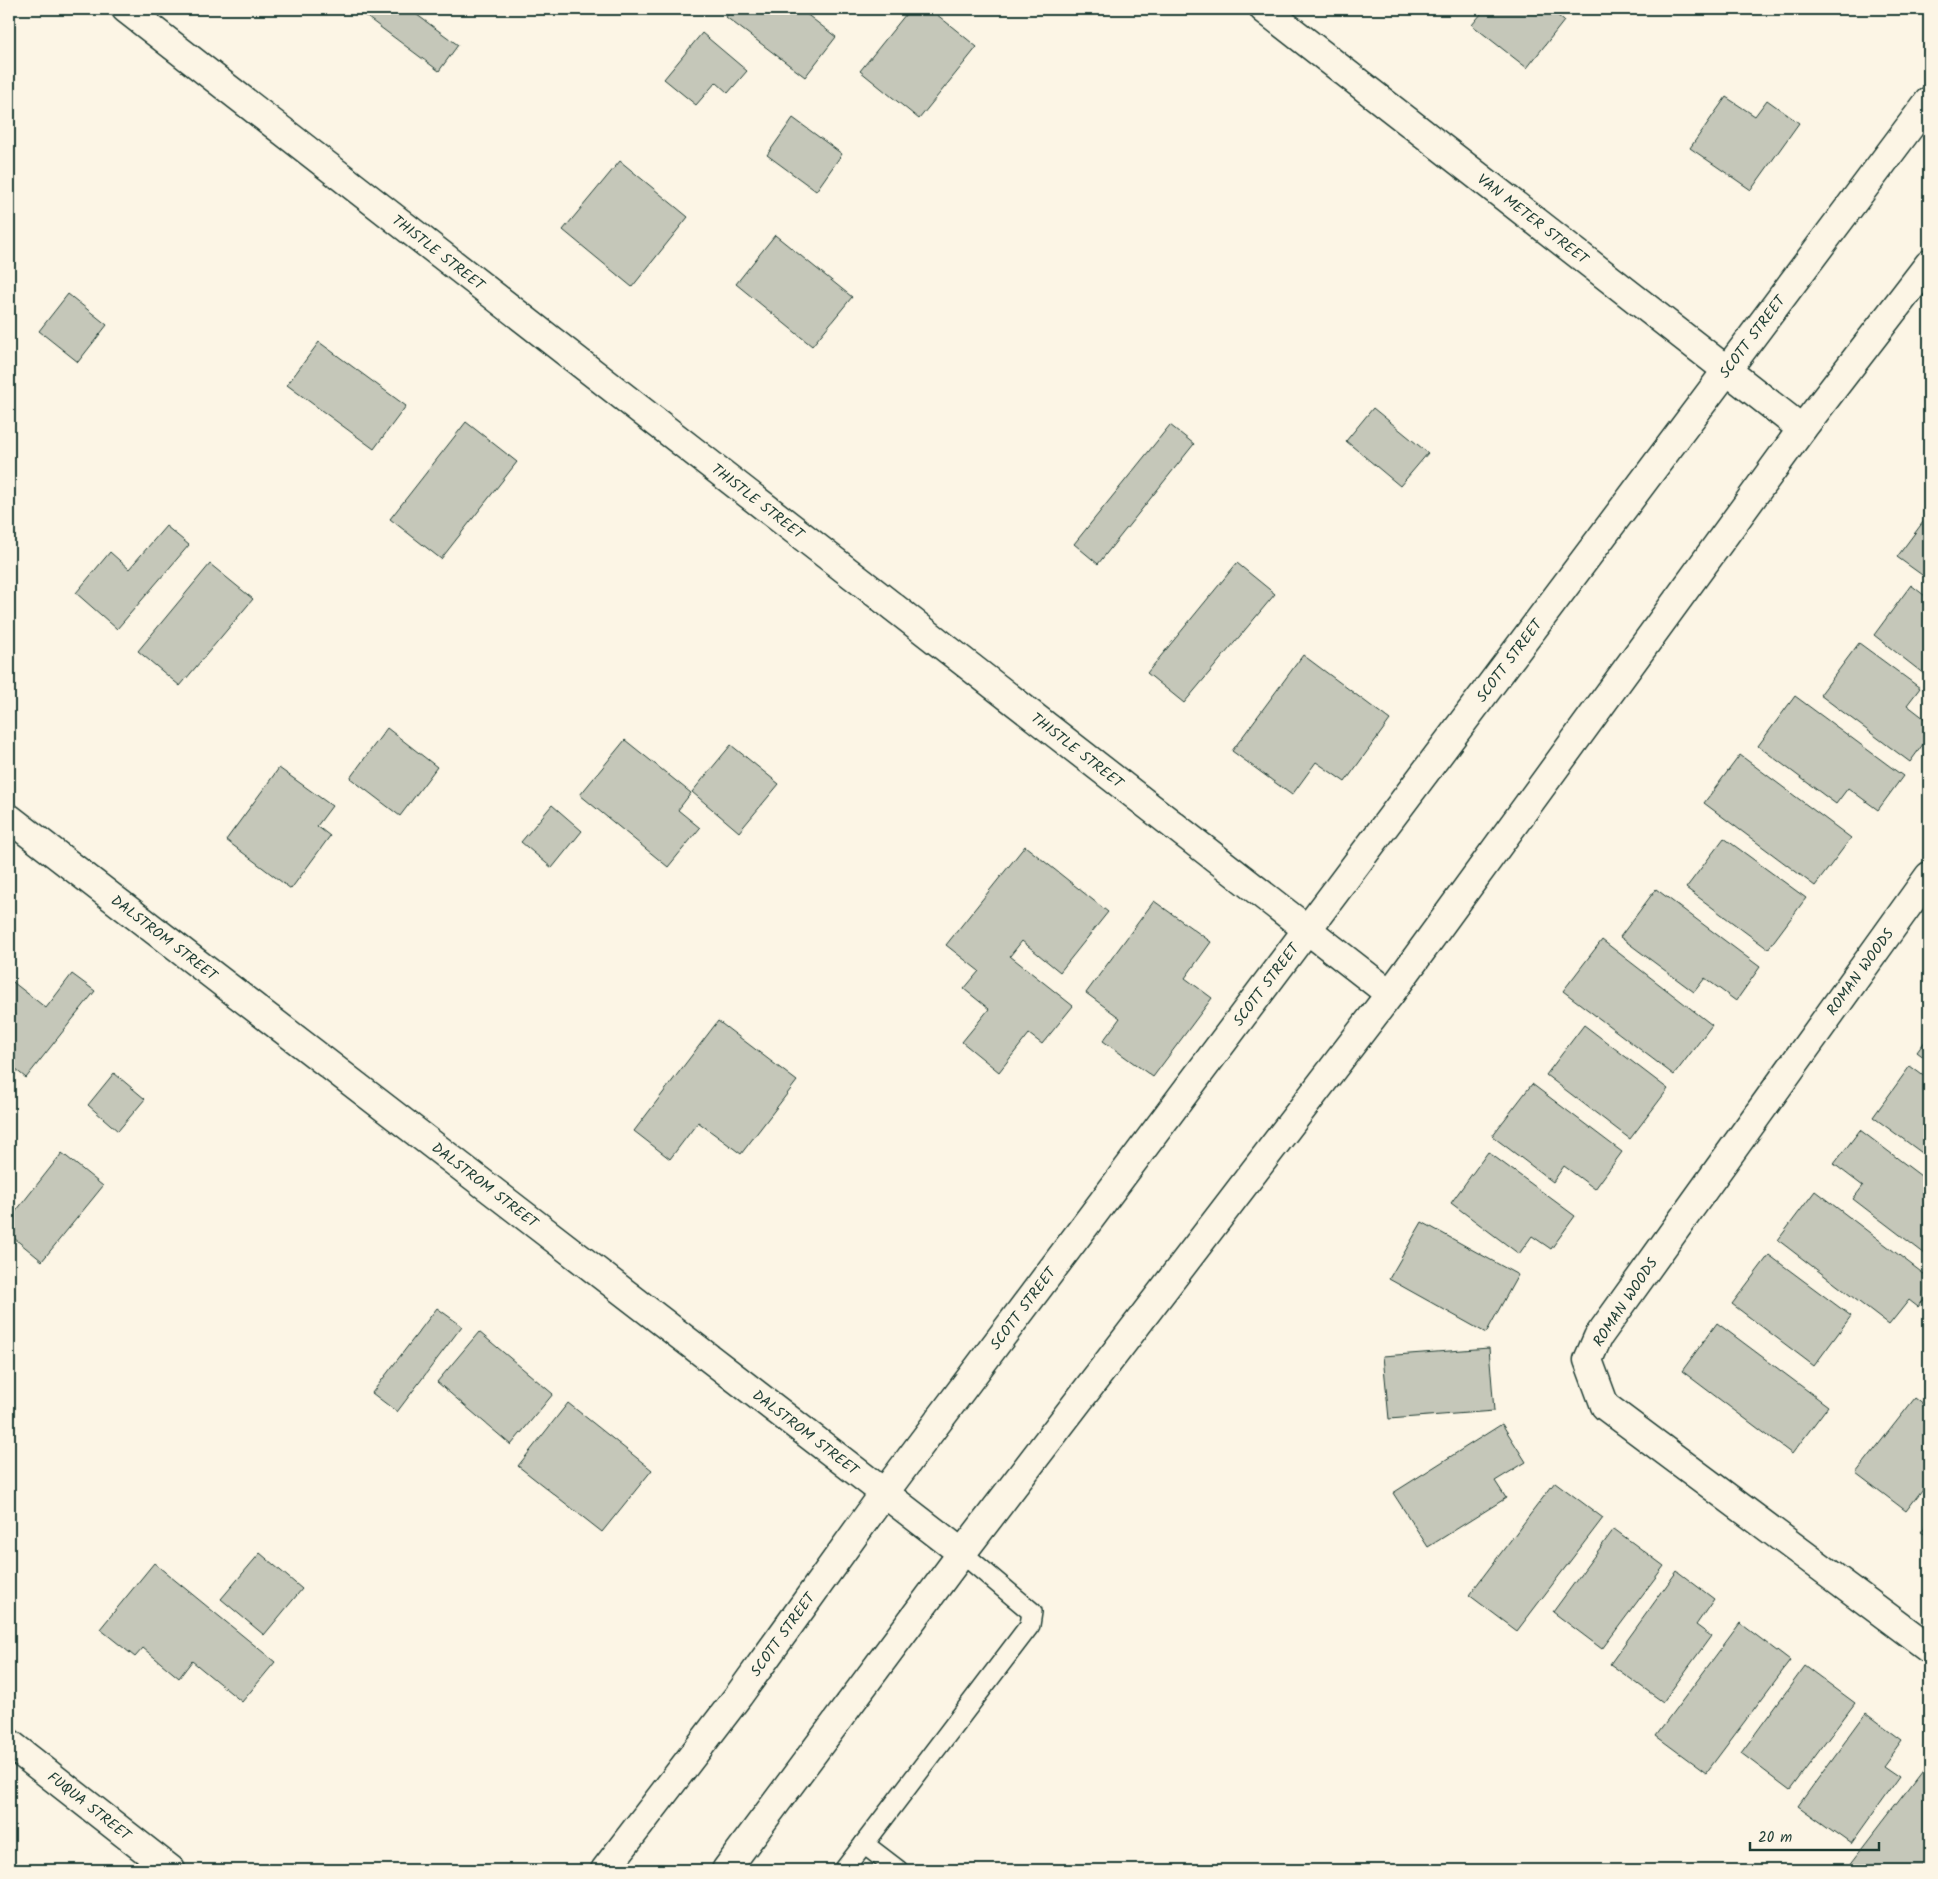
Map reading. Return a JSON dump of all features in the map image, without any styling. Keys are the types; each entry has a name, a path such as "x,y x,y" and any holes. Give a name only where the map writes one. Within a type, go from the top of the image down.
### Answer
{"street":[{"name":"THISTLE STREET","path":"126,9 1390,994"},
{"name":"VAN METER STREET","path":"1264,9 1802,429"},
{"name":"SCOTT STREET","path":"605,1870 739,1695 885,1492 1929,101"},
{"path":"726,1870 962,1553 1390,994 1802,429 1929,264"},
{"name":"DALSTROM STREET","path":"9,818 962,1553"},
{"name":"ROMAN WOODS","path":"1929,876 1598,1337 1588,1360 1605,1406 1929,1648"},
{"name":"FUQUA STREET","path":"9,1743 171,1870"}],"lane":[{"path":"844,1870 1030,1626 1032,1612 962,1553"},
{"path":"864,1844 898,1870"}],"building":[{"path":"356,9 409,9 458,45 439,71"},
{"path":"732,9 800,9 836,37 805,77 726,17"},
{"path":"910,9 930,9 977,47 919,119 860,71"},
{"path":"1485,9 1550,9 1564,21 1527,68 1472,25"},
{"path":"702,33 747,71 728,93 716,82 696,105 664,79"},
{"path":"1726,97 1755,116 1767,100 1799,123 1751,190 1690,148"},
{"path":"793,118 842,154 816,191 767,155"},
{"path":"620,161 688,217 632,287 563,230"},
{"path":"775,235 852,297 812,346 736,284"},
{"path":"68,294 107,325 78,362 39,331"},
{"path":"319,342 406,406 374,449 287,385"},
{"path":"1373,408 1428,453 1400,486 1346,441"},
{"path":"466,422 517,462 441,559 390,519"},
{"path":"1170,425 1194,444 1098,564 1074,544"},
{"path":"1929,514 1929,580 1897,557"},
{"path":"166,526 189,545 117,629 76,593 110,552 129,569"},
{"path":"1237,563 1275,594 1184,703 1147,673"},
{"path":"210,564 253,599 180,686 138,651"},
{"path":"1911,585 1929,599 1929,678 1874,635"},
{"path":"1859,643 1920,688 1907,705 1929,722 1929,736 1910,762 1820,695"},
{"path":"1303,655 1390,720 1345,782 1316,762 1292,795 1232,751"},
{"path":"1795,696 1903,776 1878,810 1848,788 1836,804 1758,746"},
{"path":"387,728 437,767 400,816 350,778"},
{"path":"625,740 691,793 678,810 700,828 668,867 580,795"},
{"path":"731,745 779,784 739,832 692,792"},
{"path":"1740,755 1851,838 1815,886 1704,803"},
{"path":"279,768 332,806 317,826 330,836 291,889 226,840"},
{"path":"552,805 582,831 552,868 521,842"},
{"path":"1724,838 1806,898 1768,949 1686,888"},
{"path":"1025,846 1108,912 1060,972 1022,941 1010,956 1073,1006 1042,1044 1029,1034 999,1072 962,1042 989,1009 964,989 979,971 946,945"},
{"path":"1656,889 1760,967 1736,1001 1705,978 1694,992 1620,937"},
{"path":"1154,901 1211,942 1185,978 1212,998 1153,1077 1103,1041 1120,1018 1086,993"},
{"path":"1602,940 1712,1025 1674,1075 1563,991"},
{"path":"72,974 95,991 26,1078 9,1064 9,979 46,1008"},
{"path":"718,1021 797,1081 741,1154 698,1122 670,1159 634,1131"},
{"path":"1584,1025 1668,1089 1630,1139 1546,1075"},
{"path":"1929,1036 1929,1061 1917,1052"},
{"path":"1910,1066 1929,1080 1929,1158 1873,1117"},
{"path":"114,1073 145,1099 118,1131 88,1105"},
{"path":"1532,1084 1622,1152 1595,1189 1564,1166 1553,1182 1492,1136"},
{"path":"1860,1130 1929,1182 1929,1249 1925,1254 1853,1199 1863,1186 1834,1164"},
{"path":"1488,1152 1575,1216 1551,1249 1532,1236 1519,1254 1451,1203"},
{"path":"62,1153 103,1186 42,1261 9,1234 9,1220"},
{"path":"1815,1191 1929,1278 1929,1293 1918,1307 1909,1300 1889,1325 1778,1240"},
{"path":"1422,1222 1518,1275 1486,1333 1389,1279"},
{"path":"1769,1255 1851,1316 1814,1366 1732,1304"},
{"path":"437,1308 462,1326 397,1412 372,1393"},
{"path":"1717,1323 1828,1406 1792,1454 1682,1371"},
{"path":"479,1332 553,1394 511,1445 437,1382"},
{"path":"1489,1348 1494,1411 1389,1419 1383,1356"},
{"path":"1915,1398 1929,1409 1929,1481 1906,1511 1856,1473"},
{"path":"568,1403 652,1470 602,1532 518,1466"},
{"path":"1502,1424 1526,1462 1495,1481 1506,1498 1428,1547 1393,1493"},
{"path":"1555,1482 1603,1518 1517,1631 1469,1595"},
{"path":"1929,1521 1929,1537 1921,1532"},
{"path":"1614,1529 1664,1566 1602,1649 1553,1612"},
{"path":"260,1553 302,1589 264,1635 221,1599"},
{"path":"154,1563 275,1662 242,1702 192,1661 179,1678 143,1648 135,1657 100,1629"},
{"path":"1677,1571 1714,1599 1696,1625 1711,1636 1663,1702 1610,1664"},
{"path":"1740,1623 1790,1661 1706,1773 1656,1736"},
{"path":"1805,1666 1855,1703 1790,1790 1741,1753"},
{"path":"1866,1713 1902,1740 1883,1766 1899,1777 1851,1844 1798,1806"},
{"path":"1928,1763 1929,1865 1925,1870 1846,1870"}]}
